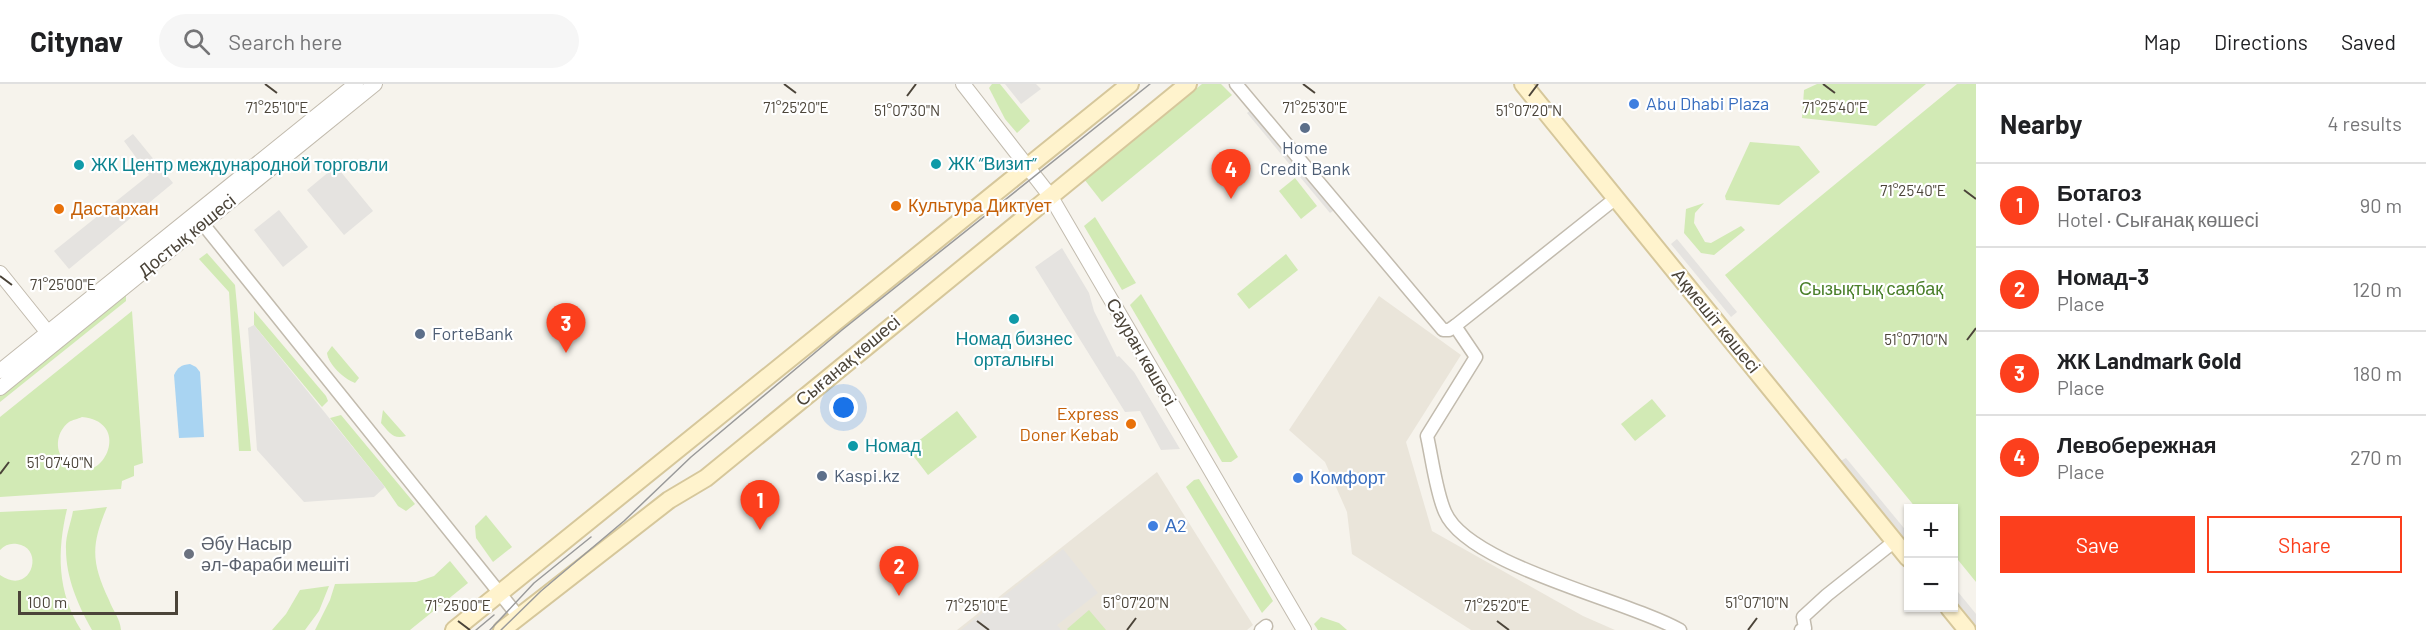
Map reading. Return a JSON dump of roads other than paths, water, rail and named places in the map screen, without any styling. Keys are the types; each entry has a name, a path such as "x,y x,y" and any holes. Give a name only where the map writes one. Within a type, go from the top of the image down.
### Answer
{"main road":[{"name":"Сығанақ көшесі","path":"454,630 1130,84"},
{"name":"Сығанақ көшесі","path":"502,630 669,500 706,478 1188,84"},
{"name":"Ақмешіт көшесі","path":"1523,84 1904,553"},
{"path":"1952,612 1967,630"}],"street":[{"name":"Достық көшесі","path":"0,388 52,338 356,84"},
{"name":"Достық көшесі","path":"0,371 52,338 203,224 375,84"},
{"name":"Сауран көшесі","path":"963,84 1051,197 1304,630"},
{"path":"1236,84 1439,327 1449,330 1455,326 1616,198"},
{"path":"203,224 518,616"},
{"path":"0,273 52,338"},
{"path":"1455,326 1476,357 1427,435 1445,512 1455,528 1477,545 1532,572 1680,630"},
{"path":"1804,630 1803,617 1895,541"}],"water":[{"path":"190,364 200,372 204,437 179,438 174,375 180,367"}],"tram line":[{"path":"501,630 541,591 624,521 691,457 842,330 1150,84"},
{"path":"490,630 534,583 591,537"},
{"path":"476,630 494,615"}],"place":[{"name":"Abu Dhabi Plaza","path":"1634,104"},
{"name":"Home Credit Bank","path":"1305,128"},
{"name":"ЖК “Визит”","path":"936,164"},
{"name":"ЖК Центр международной торговли","path":"79,165"},
{"name":"Левобережная","path":"1231,199"},
{"name":"Культура Диктует","path":"896,206"},
{"name":"Дастархан","path":"59,209"},
{"name":"Номад бизнес орталығы","path":"1014,319"},
{"name":"ForteBank","path":"420,334"},
{"name":"ЖК Landmark Gold","path":"566,353"},
{"name":"Express Doner Kebab","path":"1131,424"},
{"name":"Номад","path":"853,446"},
{"name":"Kaspi.kz","path":"822,476"},
{"name":"Комфорт","path":"1298,478"},
{"name":"А2","path":"1153,526"},
{"name":"Ботагоз","path":"760,530"},
{"name":"Әбу Насыр әл-Фараби мешіті","path":"189,554"},
{"name":"Номад-3","path":"899,596"}],"park label":[{"name":"Сызықтық саябақ","path":"1871,289"}]}
